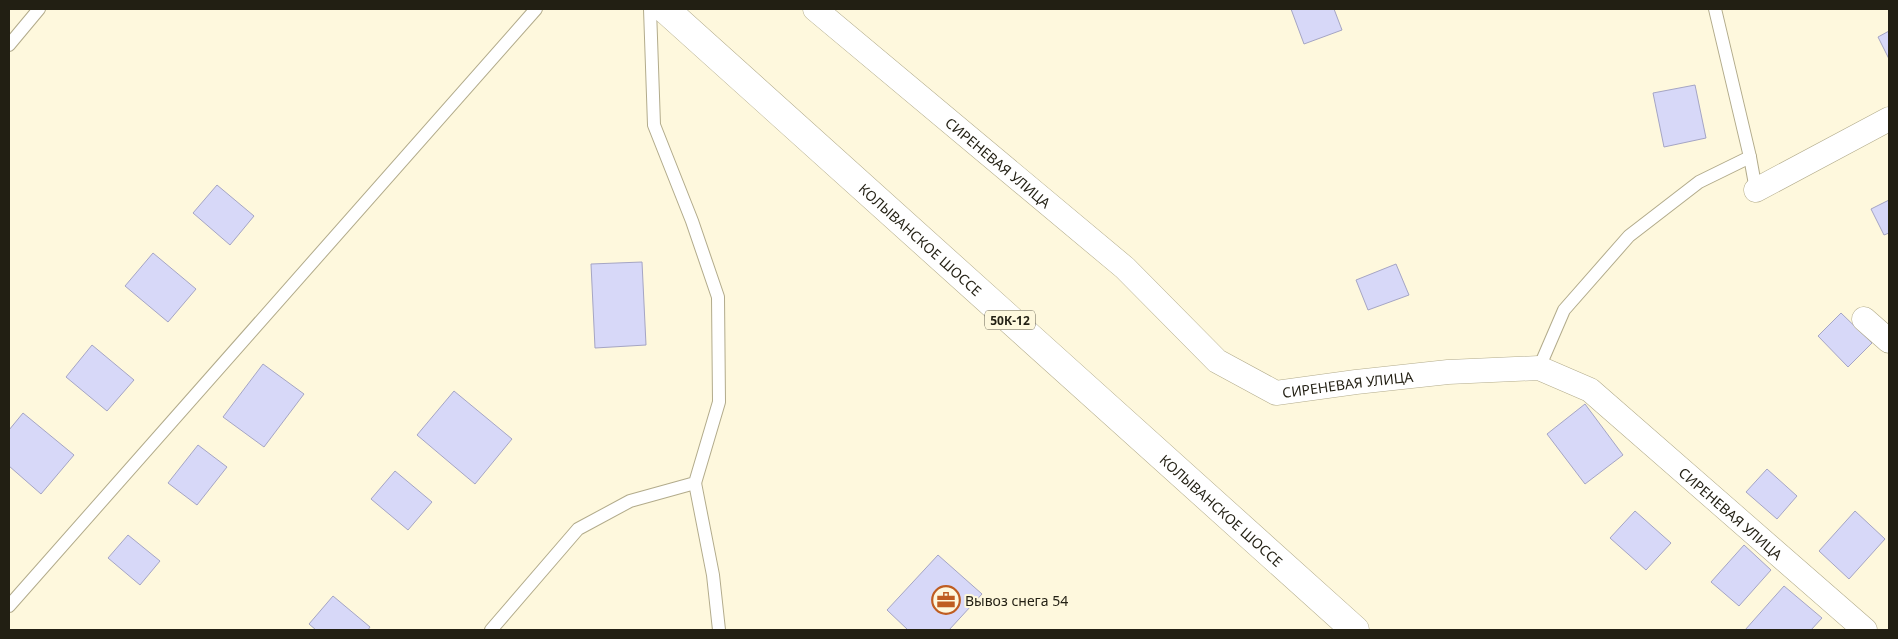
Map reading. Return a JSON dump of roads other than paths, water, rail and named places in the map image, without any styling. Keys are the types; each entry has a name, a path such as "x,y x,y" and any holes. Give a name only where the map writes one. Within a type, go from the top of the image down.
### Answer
{"main road":[{"name":"КОЛЫВАНСКОЕ ШОССЕ","path":"665,9 1355,630"}],"street":[{"name":"СИРЕНЕВАЯ УЛИЦА","path":"816,9 1125,268 1217,361 1276,393 1448,372 1539,368 1590,390 1865,630"},
{"path":"1756,190 1889,119"},
{"path":"1864,319 1889,341"}],"lane":[{"path":"9,45 39,9"},
{"path":"9,606 536,9"},
{"path":"650,9 654,125 692,221 718,297 719,402 695,483 713,575 719,630"},
{"path":"1715,9 1756,190"},
{"path":"1539,368 1564,310 1629,236 1699,182 1750,157"},
{"path":"491,630 578,529 630,501 695,483"}],"place":[{"name":"Вывоз снега 54","path":"946,600"}]}
